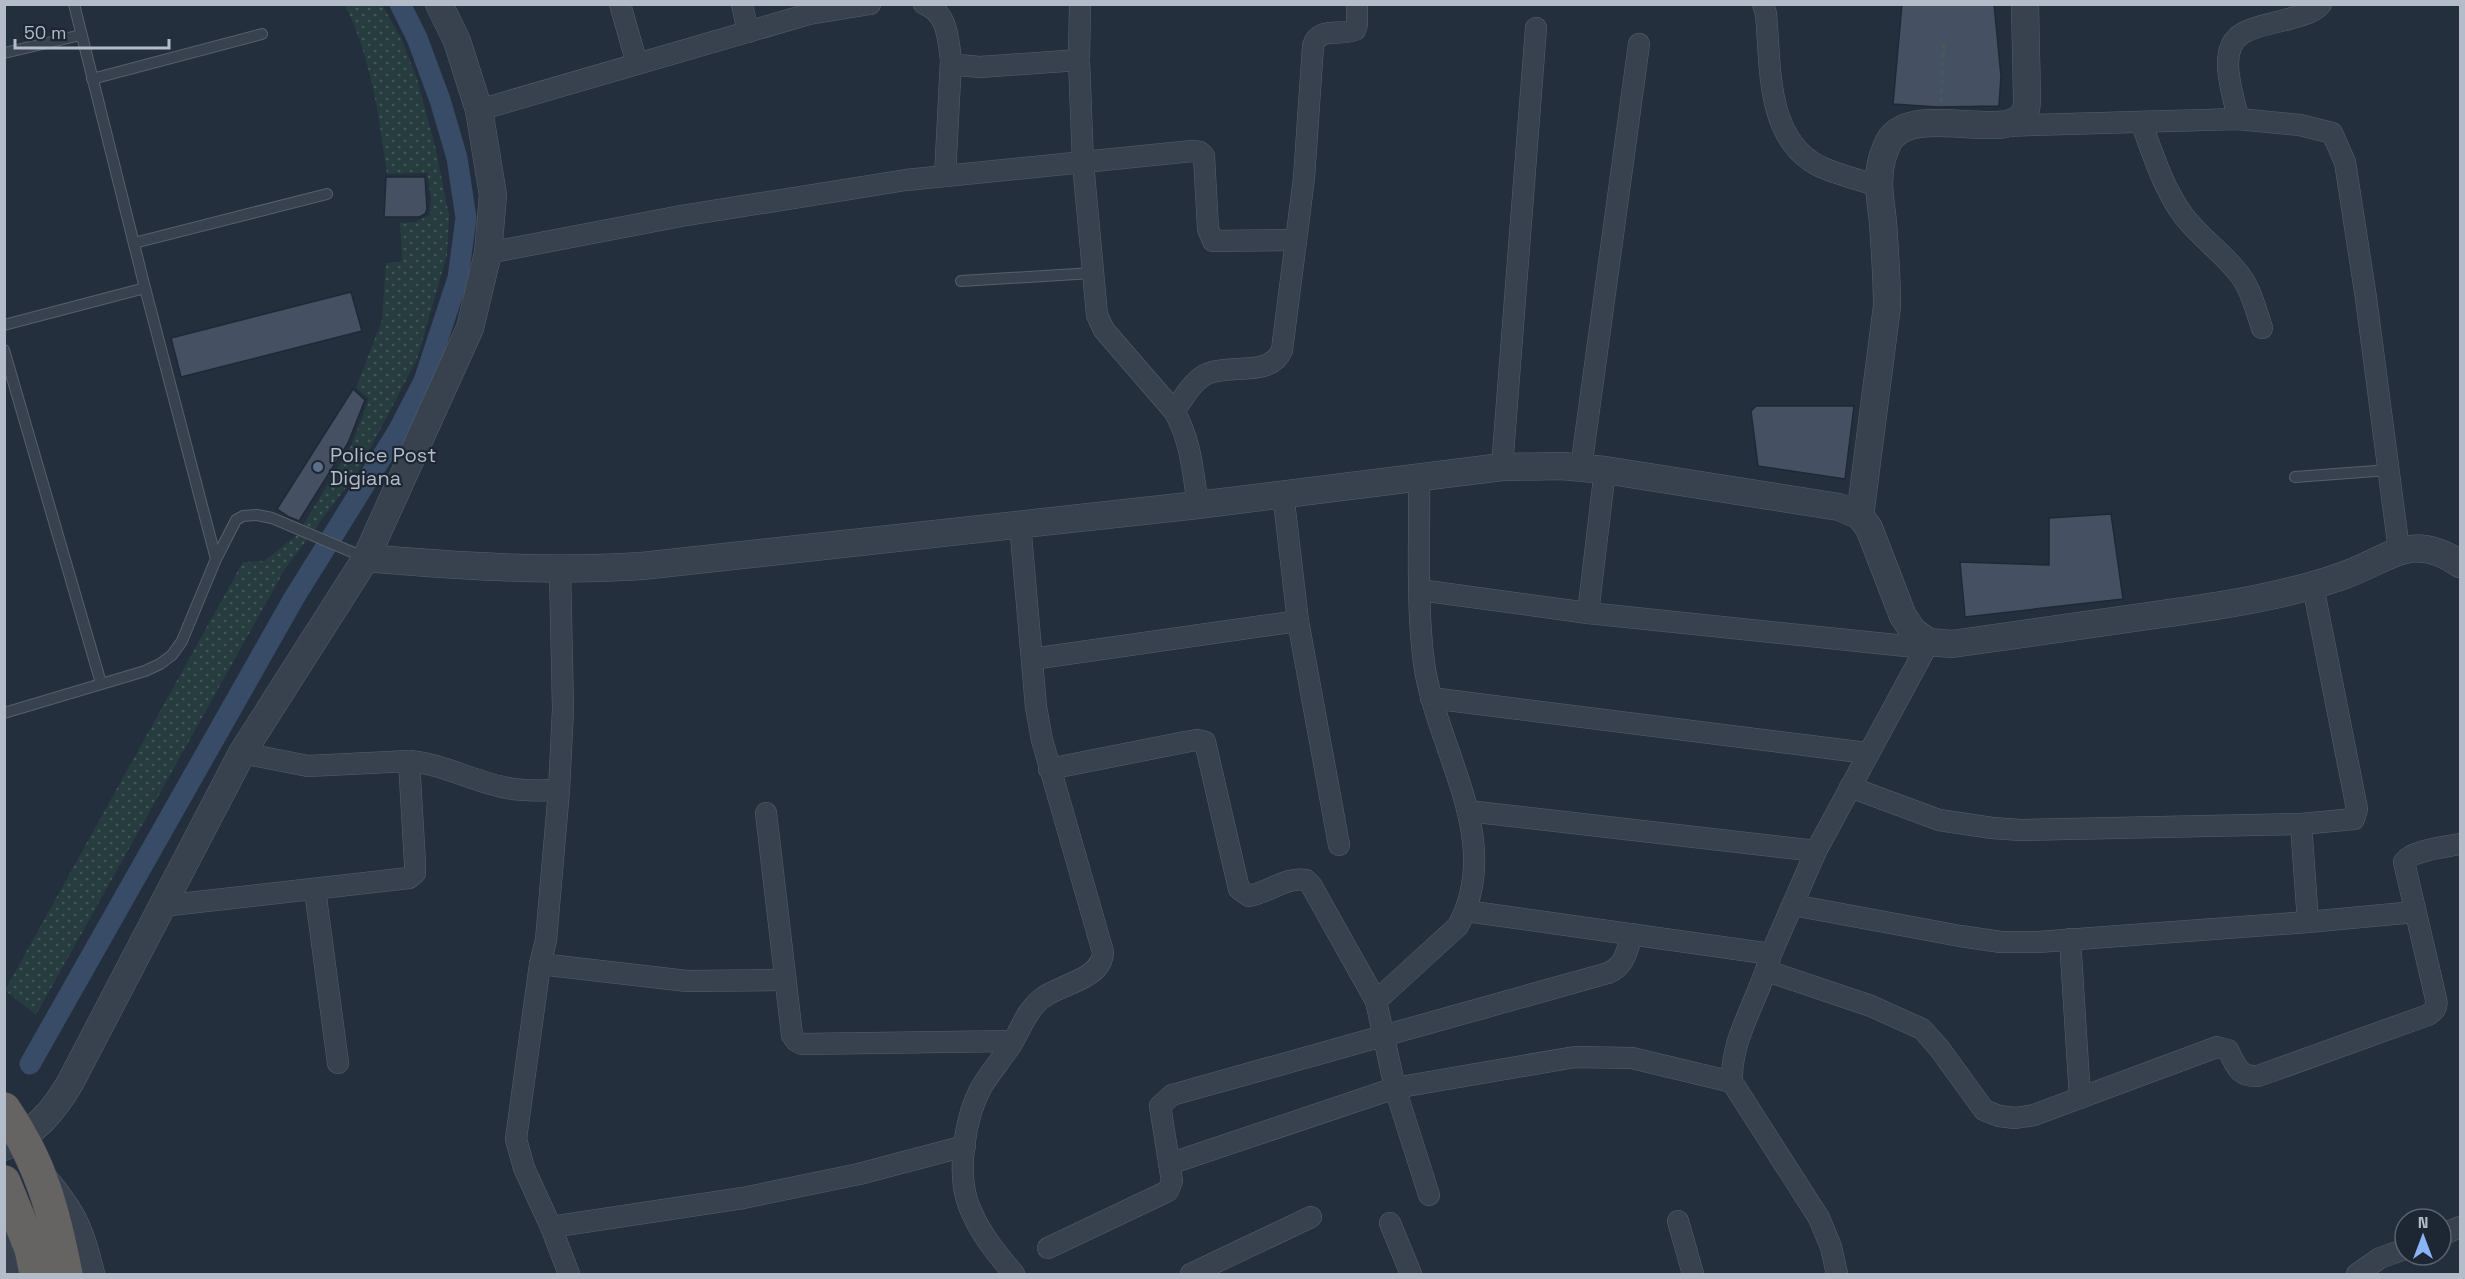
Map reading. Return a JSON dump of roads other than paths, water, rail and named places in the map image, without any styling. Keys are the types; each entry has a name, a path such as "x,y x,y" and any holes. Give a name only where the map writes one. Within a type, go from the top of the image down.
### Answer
{"highway":[{"path":"4,1109 14,1142 42,1177 56,1220 66,1275"},
{"path":"4,1182 31,1248 36,1275"}],"street":[{"path":"14,1142 57,1104 70,1083 242,753 366,558 470,328 488,253 493,195 479,110 457,40 439,4"},
{"path":"620,4 637,64"},
{"path":"742,4 748,32"},
{"path":"479,110 809,14 870,4"},
{"path":"924,4 940,13 946,27"},
{"path":"945,176 951,60 946,27 948,4"},
{"path":"1080,4 1079,60 1083,163 1097,315 1104,330 1174,411 1188,441 1198,505"},
{"path":"1174,411 1194,384 1209,373 1271,364 1278,359 1282,350 1304,178 1315,39 1328,33 1355,30 1357,4"},
{"path":"1763,4 1766,14 1775,108 1789,142 1801,154 1821,167 1878,186"},
{"path":"1997,126 2015,122 2025,112 2027,98 2025,4"},
{"path":"2238,119 2228,63 2233,42 2243,33 2309,13 2321,4"},
{"path":"1502,467 1536,28"},
{"path":"1588,613 1593,469 1639,44"},
{"path":"951,60 958,65 980,67 1079,60"},
{"path":"1860,516 1887,306 1887,275 1878,186 1882,160 1890,139 1899,131 1917,125 1941,122 1997,126 2238,119 2318,128 2332,133 2340,148 2345,162 2366,298 2399,550"},
{"path":"2141,122 2174,201 2194,228 2236,270 2253,301 2262,328"},
{"path":"488,253 681,216 906,180 1200,152 1204,156 1206,165 1208,229 1213,241 1296,240"},
{"path":"366,558 475,568 560,570 642,566 1198,505 1502,467 1593,469 1839,507 1860,516 1876,544 1903,616 1913,631 1927,645"},
{"path":"1376,1001 1458,926 1466,911 1472,891 1474,868 1473,839 1468,811 1431,698 1424,661 1420,590 1419,477"},
{"path":"1283,493 1298,621 1339,845"},
{"path":"1014,1275 993,1250 968,1203 962,1177 965,1146 974,1105 982,1087 1013,1041 1030,1008 1050,992 1085,976 1097,968 1102,961 1098,933 1049,769 1036,707 1020,524"},
{"path":"1420,590 1588,613 1927,645 1976,641 2246,602 2313,586 2346,575 2399,550 2427,548 2448,555 2460,564"},
{"path":"560,570 563,709 560,790 550,906 516,1139 521,1159 569,1275"},
{"path":"1850,787 1939,820 2021,830 2301,824 2354,819 2357,813 2313,586"},
{"path":"1032,659 1298,621"},
{"path":"1837,1275 1831,1248 1819,1218 1732,1082 1734,1053 1816,851 1927,645"},
{"path":"1431,698 1867,753"},
{"path":"1049,769 1185,742 1205,742 1239,889 1249,896 1295,880 1306,880 1311,885 1376,1001 1395,1088 1429,1195"},
{"path":"242,753 308,766 409,760 439,765 509,789 560,790"},
{"path":"162,906 409,878 415,873 409,760"},
{"path":"1468,811 1816,851"},
{"path":"765,813 792,1035 796,1041 802,1044 1013,1041"},
{"path":"2301,824 2308,922"},
{"path":"1466,911 1632,934 1769,962 1922,1029 1939,1048 1984,1110 2014,1118 2034,1115 2217,1047 2228,1050 2238,1072 2245,1076 2258,1076 2428,1016 2438,1005 2404,862 2408,856 2460,844"},
{"path":"315,890 338,1063"},
{"path":"1793,905 2001,942 2308,922 2415,912"},
{"path":"1048,1248 1163,1195 1171,1187 1160,1106 1172,1095 1608,973 1623,963 1632,934"},
{"path":"2070,939 2080,1098"},
{"path":"540,963 687,981 785,980"},
{"path":"1169,1164 1395,1088 1564,1059 1606,1056 1632,1058 1732,1082"},
{"path":"550,1227 754,1196 860,1174 965,1146"},
{"path":"42,1177 67,1206 80,1231 91,1275"},
{"path":"1191,1275 1311,1217"},
{"path":"1678,1221 1693,1275"},
{"path":"1390,1222 1411,1275"},
{"path":"11,1275 21,1223"},
{"path":"2357,1275 2380,1258 2393,1253"}],"lane":[{"path":"74,4 216,559"},
{"path":"92,79 262,34"},
{"path":"4,53 81,35"},
{"path":"134,243 327,194"},
{"path":"961,281 1092,273"},
{"path":"4,325 145,288"},
{"path":"4,350 100,683"},
{"path":"2295,477 2389,470"},
{"path":"4,713 145,671 172,655 182,641 216,559 236,520 243,516 257,515 272,518 335,547 366,558"}],"waterway":[{"path":"30,1064 294,598 398,431 424,381 458,278 466,218 457,158 440,100 417,38 400,4"}],"place":[{"name":"Police Post Digiana","path":"318,467"}]}
